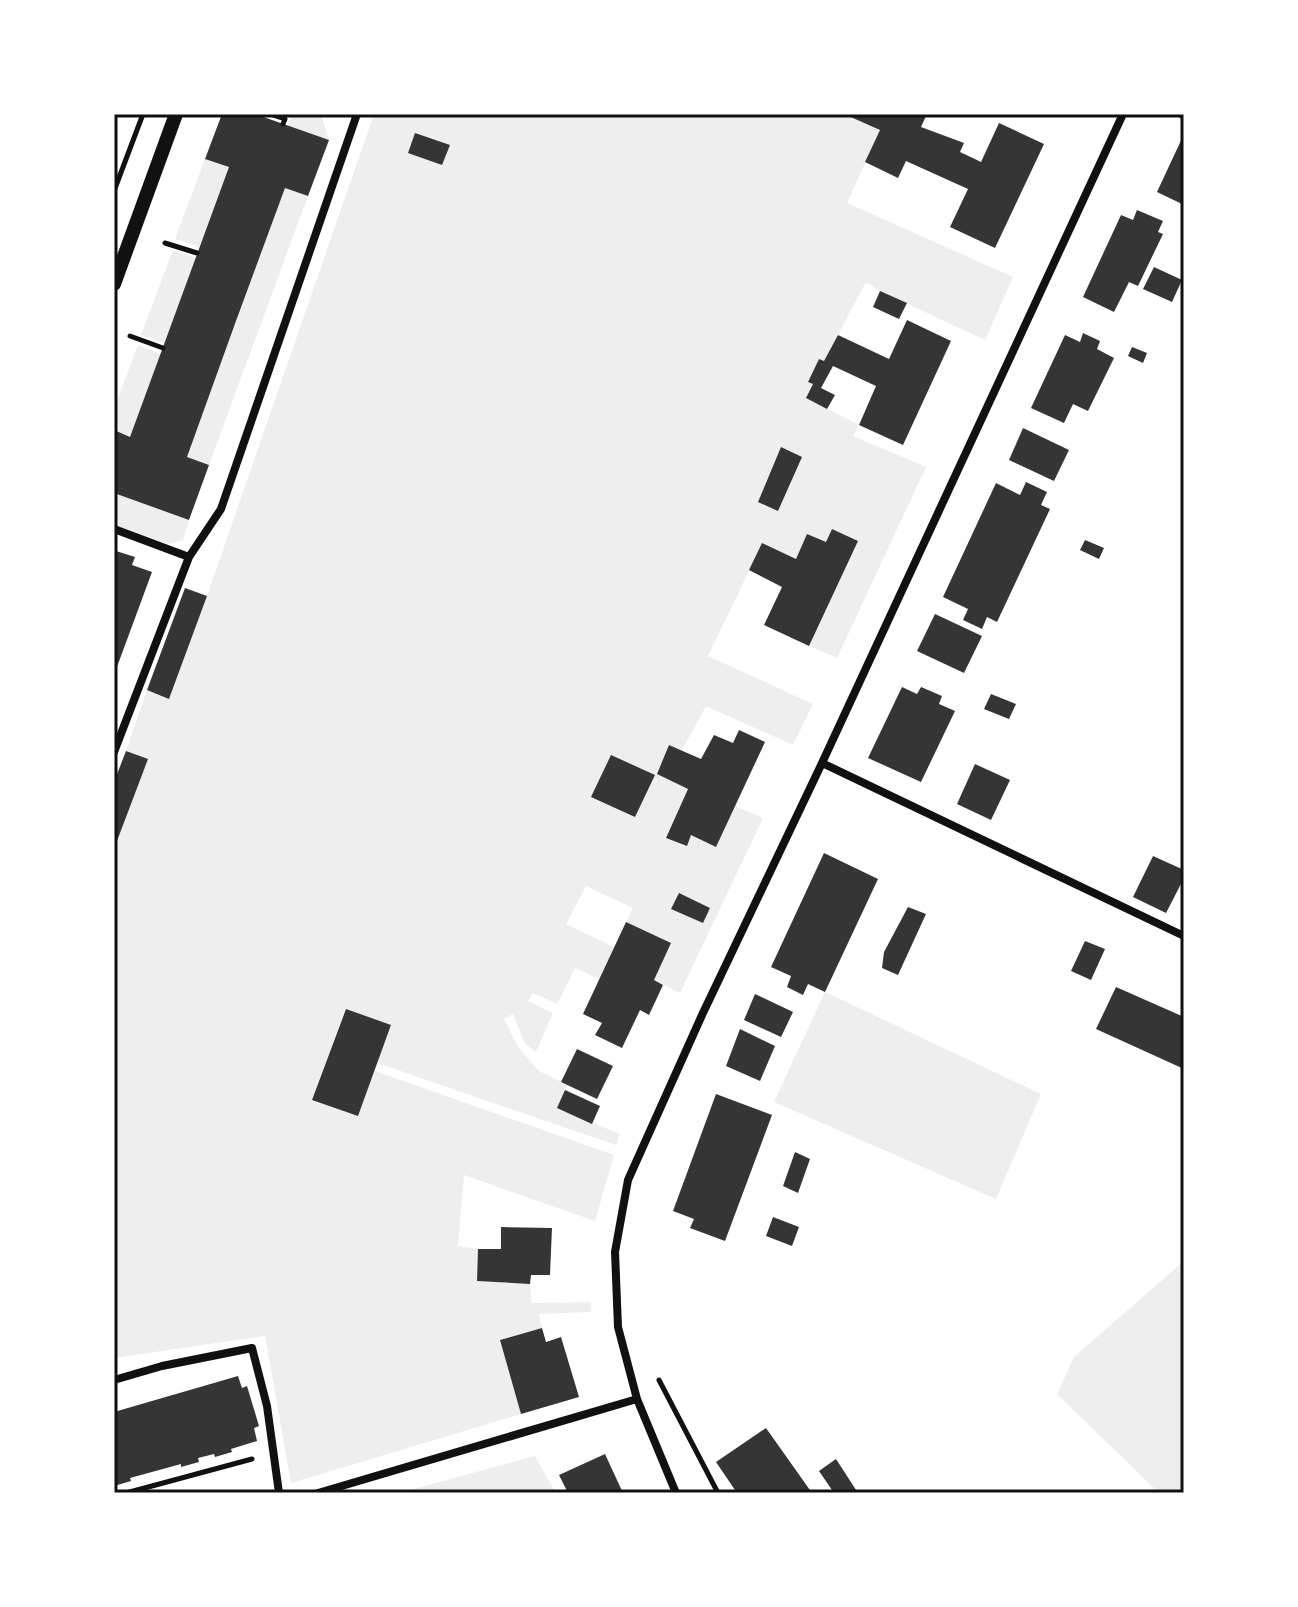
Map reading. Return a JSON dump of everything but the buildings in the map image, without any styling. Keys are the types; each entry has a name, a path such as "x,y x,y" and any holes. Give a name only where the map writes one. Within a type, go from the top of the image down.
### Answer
{"street":[{"path":"114,284 176,114"},
{"path":"114,752 189,557 221,509 357,114"},
{"path":"676,1493 637,1399 618,1327 615,1252 628,1180 1123,114"},
{"path":"114,529 189,557"},
{"path":"822,763 1184,936"},
{"path":"114,1380 162,1366 252,1348 267,1406 279,1493"},
{"path":"318,1493 637,1399"}],"path":[{"path":"114,191 143,114"},
{"path":"270,114 285,119 283,124"},
{"path":"1178,114 1184,117"},
{"path":"165,243 197,253"},
{"path":"130,336 163,348"},
{"path":"659,1379 718,1493"}],"shaded area":[{"path":"285,114 321,114 329,140 288,126 291,116"},
{"path":"374,114 848,114 880,130 847,203 1013,277 985,340 866,282 824,361 819,359 808,381 813,384 806,398 859,425 853,436 926,467 837,658 809,646 858,541 832,529 826,542 807,534 796,559 762,544 708,656 813,704 793,745 706,706 682,750 669,745 657,774 688,789 666,838 686,846 691,835 715,846 735,806 763,818 680,993 654,980 670,943 626,922 633,908 586,886 566,924 614,947 599,979 575,968 557,1004 533,993 528,1001 553,1013 536,1052 525,1044 513,1014 504,1019 518,1047 539,1071 568,1085 557,1108 620,1134 616,1145 377,1063 391,1026 345,1009 312,1099 358,1115 375,1071 614,1155 595,1221 464,1175 458,1246 478,1249 477,1281 530,1284 532,1303 591,1302 591,1312 539,1314 542,1328 500,1340 521,1414 291,1483 265,1336 114,1358 114,850 147,760 126,751 147,690 170,698"},
{"path":"205,159 229,167 199,247 175,239"},
{"path":"285,188 308,196 209,465 187,457"},
{"path":"173,250 196,258 164,343 141,335"},
{"path":"138,345 161,354 130,437 114,430 114,408"},
{"path":"114,493 189,520 183,540 168,544 114,526"},
{"path":"825,992 1041,1094 996,1199 774,1102"},
{"path":"1184,1261 1184,1493 1159,1493 1057,1394 1074,1357"},
{"path":"535,1456 554,1490 549,1493 399,1493"}]}
